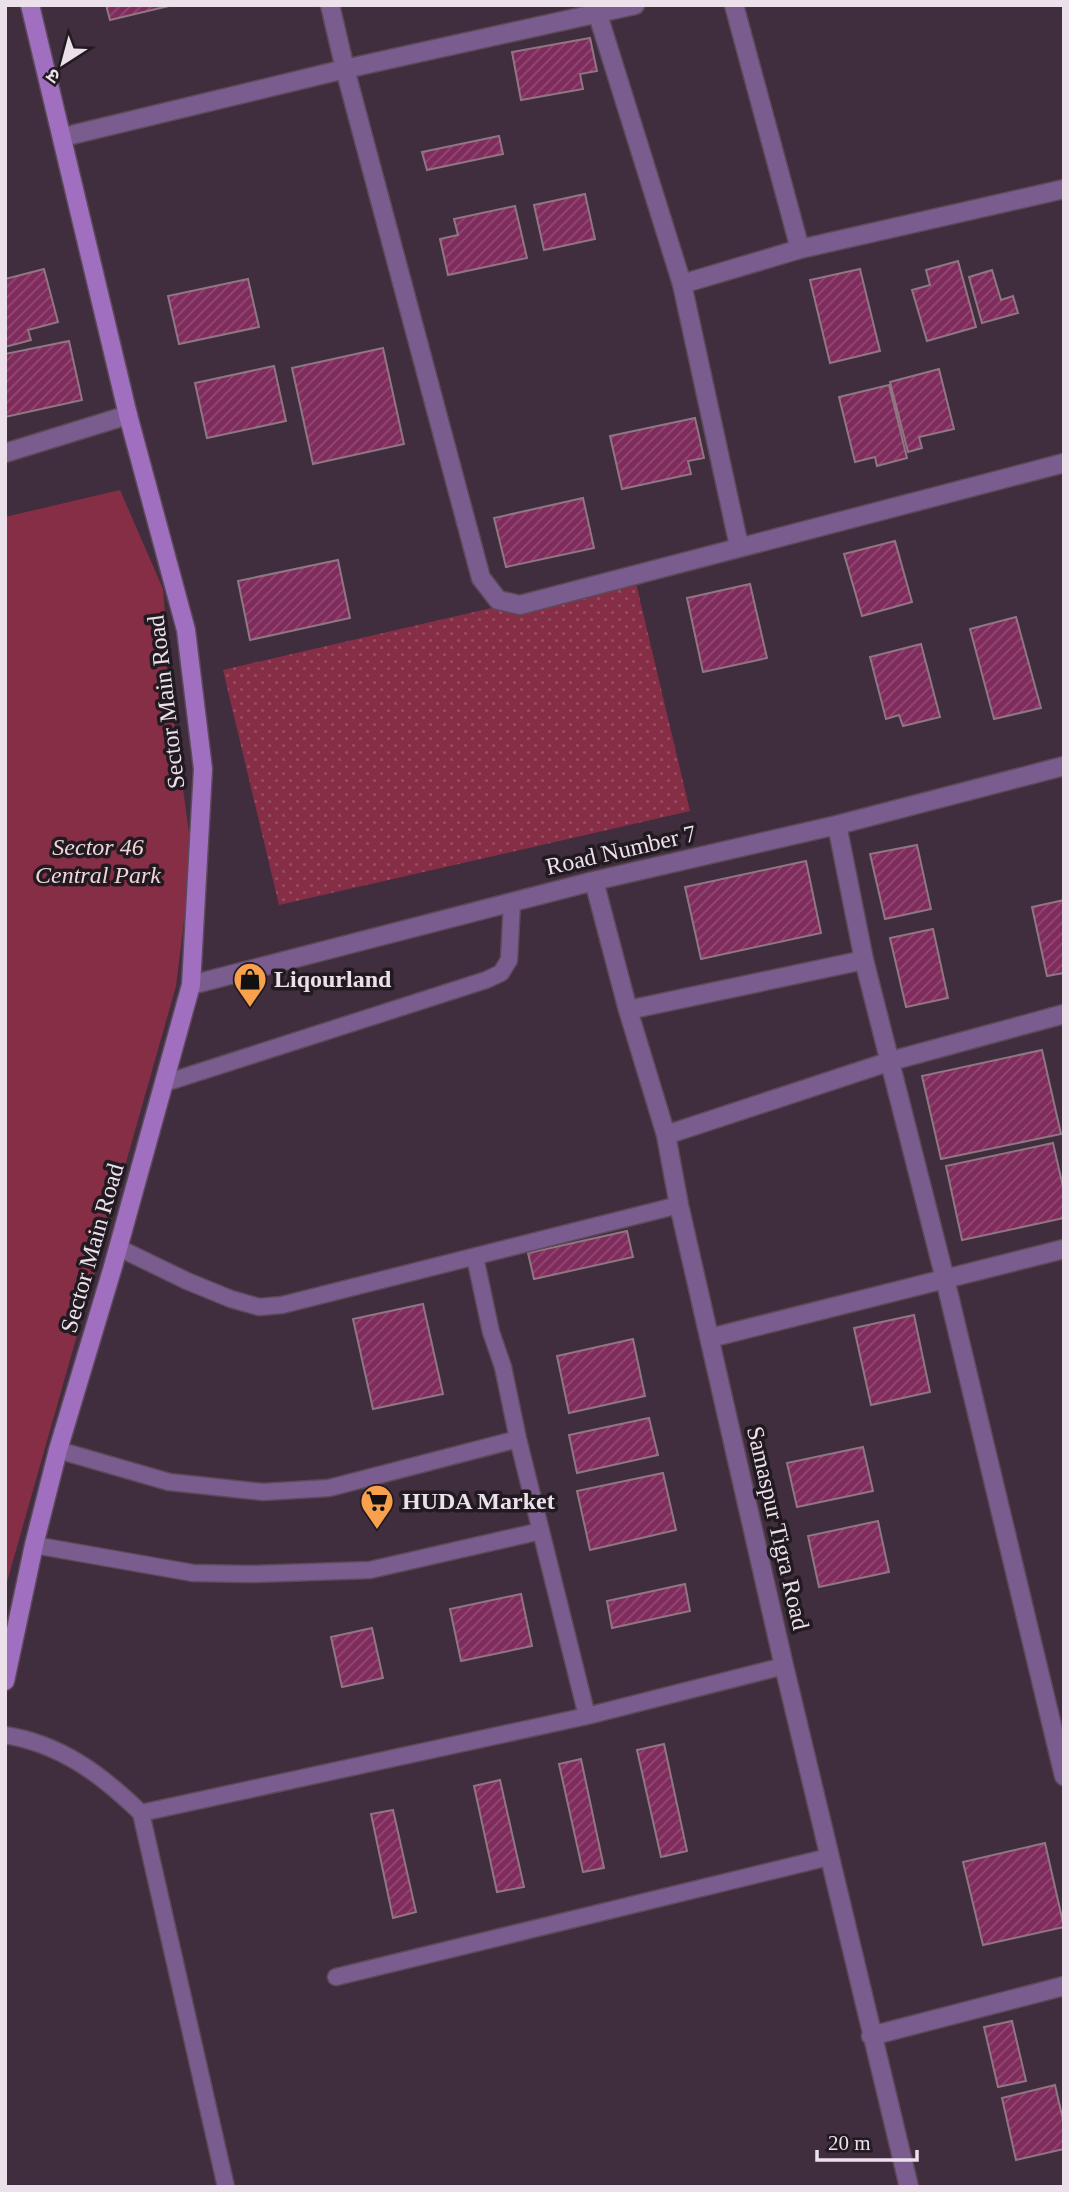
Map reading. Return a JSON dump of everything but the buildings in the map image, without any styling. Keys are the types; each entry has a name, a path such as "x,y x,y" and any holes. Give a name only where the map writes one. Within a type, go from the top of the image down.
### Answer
{"street":[{"name":"Sector Main Road","path":"5,1681 34,1545 58,1450 119,1248 191,985 203,769 186,630 128,415 30,5"},
{"path":"330,5 481,579 498,600 520,605 738,546 1064,464"},
{"path":"63,137 345,69 635,5"},
{"path":"734,5 800,249"},
{"path":"598,15 682,284 738,546"},
{"path":"682,284 800,249 1064,189"},
{"path":"5,453 128,415"},
{"name":"Road Number 7","path":"191,985 594,881 837,825 1064,766"},
{"path":"837,825 864,960 945,1279 1064,1776"},
{"name":"Samaspur Tigra Road","path":"594,881 628,1010 666,1135 679,1205 784,1666 909,2187"},
{"path":"628,1010 864,960"},
{"path":"666,1135 891,1061 1064,1014"},
{"path":"710,1338 1064,1249"},
{"path":"871,2036 1064,1986"}],"lane":[{"path":"165,1083 501,973 509,960 512,902"},
{"path":"119,1248 187,1281 259,1307 282,1304 679,1205"},
{"path":"475,1257 491,1332 503,1367 518,1439 587,1716"},
{"path":"58,1450 169,1482 263,1492 329,1488 518,1439"},
{"path":"34,1545 193,1573 251,1574 370,1570 541,1531"},
{"path":"141,1813 587,1716 784,1666"},
{"path":"5,1735 22,1738 68,1755 110,1783 141,1813 226,2187"},
{"path":"336,1977 829,1857"}],"green space":[{"name":"Sector 46 Central Park","path":"120,490 163,589 173,714 192,856 176,986 5,1589 5,517"},
{"path":"634,575 690,811 279,905 223,670"}],"place":[{"name":"Liqourland","path":"250,1009"},
{"name":"HUDA Market","path":"377,1531"}]}
